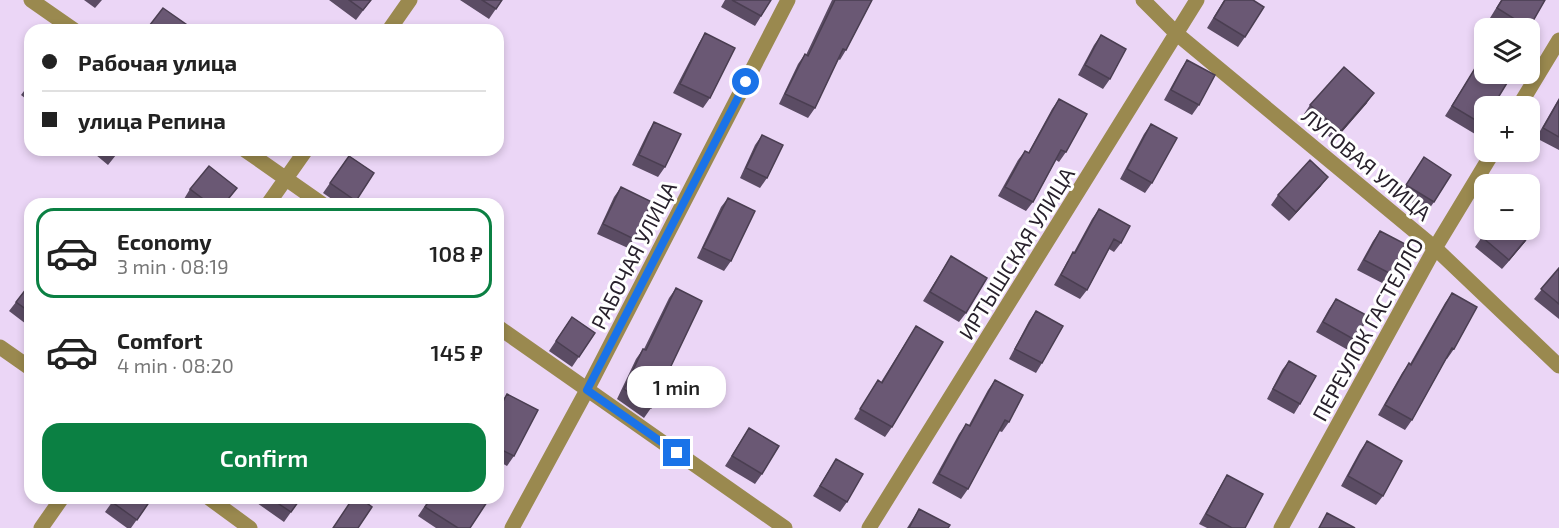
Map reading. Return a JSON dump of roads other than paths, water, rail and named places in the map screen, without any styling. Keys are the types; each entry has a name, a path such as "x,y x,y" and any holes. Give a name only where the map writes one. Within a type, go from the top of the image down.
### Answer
{"street":[{"path":"31,0 65,24"},
{"path":"393,24 410,0"},
{"name":"РАБОЧАЯ УЛИЦА","path":"512,528 587,390 788,0"},
{"name":"ЛУГОВАЯ УЛИЦА","path":"1143,0 1177,34 1436,248 1559,366"},
{"name":"ИРТЫШСКАЯ УЛИЦА","path":"869,528 1197,0"},
{"path":"1527,96 1554,60 1559,40"},
{"path":"254,156 314,198"},
{"path":"272,198 302,156"},
{"name":"ПЕРЕУЛОК ГАСТЕЛЛО","path":"1281,528 1436,248 1487,162"},
{"path":"504,331 785,528"},
{"path":"0,347 24,365"},
{"path":"41,528 58,504"},
{"path":"216,504 250,528"}]}
